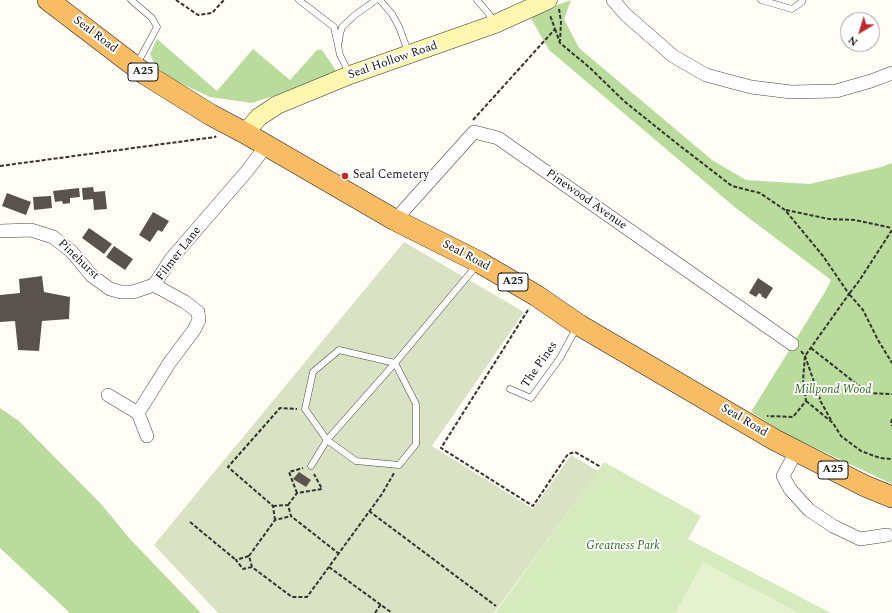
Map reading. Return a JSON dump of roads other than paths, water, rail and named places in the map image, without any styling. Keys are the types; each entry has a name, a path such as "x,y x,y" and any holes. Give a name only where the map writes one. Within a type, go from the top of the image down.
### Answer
{"highway":[{"name":"Seal Road","path":"48,0 135,66 204,111 245,133 395,220 479,262 537,296 579,325 796,452 865,486 892,497"}],"main road":[{"name":"Seal Hollow Road","path":"245,133 259,117 276,105 350,75 410,55 551,3"}],"street":[{"path":"613,0 626,15 673,56 706,75 751,87 791,92 836,92 892,73"},
{"name":"Pinewood Avenue","path":"395,220 474,132 498,138 792,344"},
{"name":"Filmer Lane","path":"138,412 170,362 194,330 199,320 198,312 194,308 154,285 171,259 247,171 266,146"},
{"name":"Pinehurst","path":"0,231 31,230 53,237 71,252 92,276 110,289 121,292 133,292 154,285"},
{"path":"108,395 138,412 147,436"},
{"path":"796,452 783,476 790,489 809,510 833,526 860,539 887,535"}],"lane":[{"path":"131,0 152,18 158,27 135,66"},
{"path":"299,0 334,28 340,55 350,75"},
{"path":"339,45 342,27 376,0"},
{"path":"380,0 392,14 410,55"},
{"path":"477,0 495,24"},
{"path":"761,0 792,9 802,2 802,0"},
{"path":"311,466 328,440 479,262"},
{"name":"The Pines","path":"510,389 531,398 560,358 579,325"},
{"path":"339,350 395,362 416,404 416,444 399,465 356,461 328,440 305,409 313,372 339,350"}],"place":[{"name":"Seal Cemetery","path":"345,176"}],"park label":[{"name":"Millpond Wood","path":"833,391"},
{"name":"Greatness Park","path":"623,547"}]}
